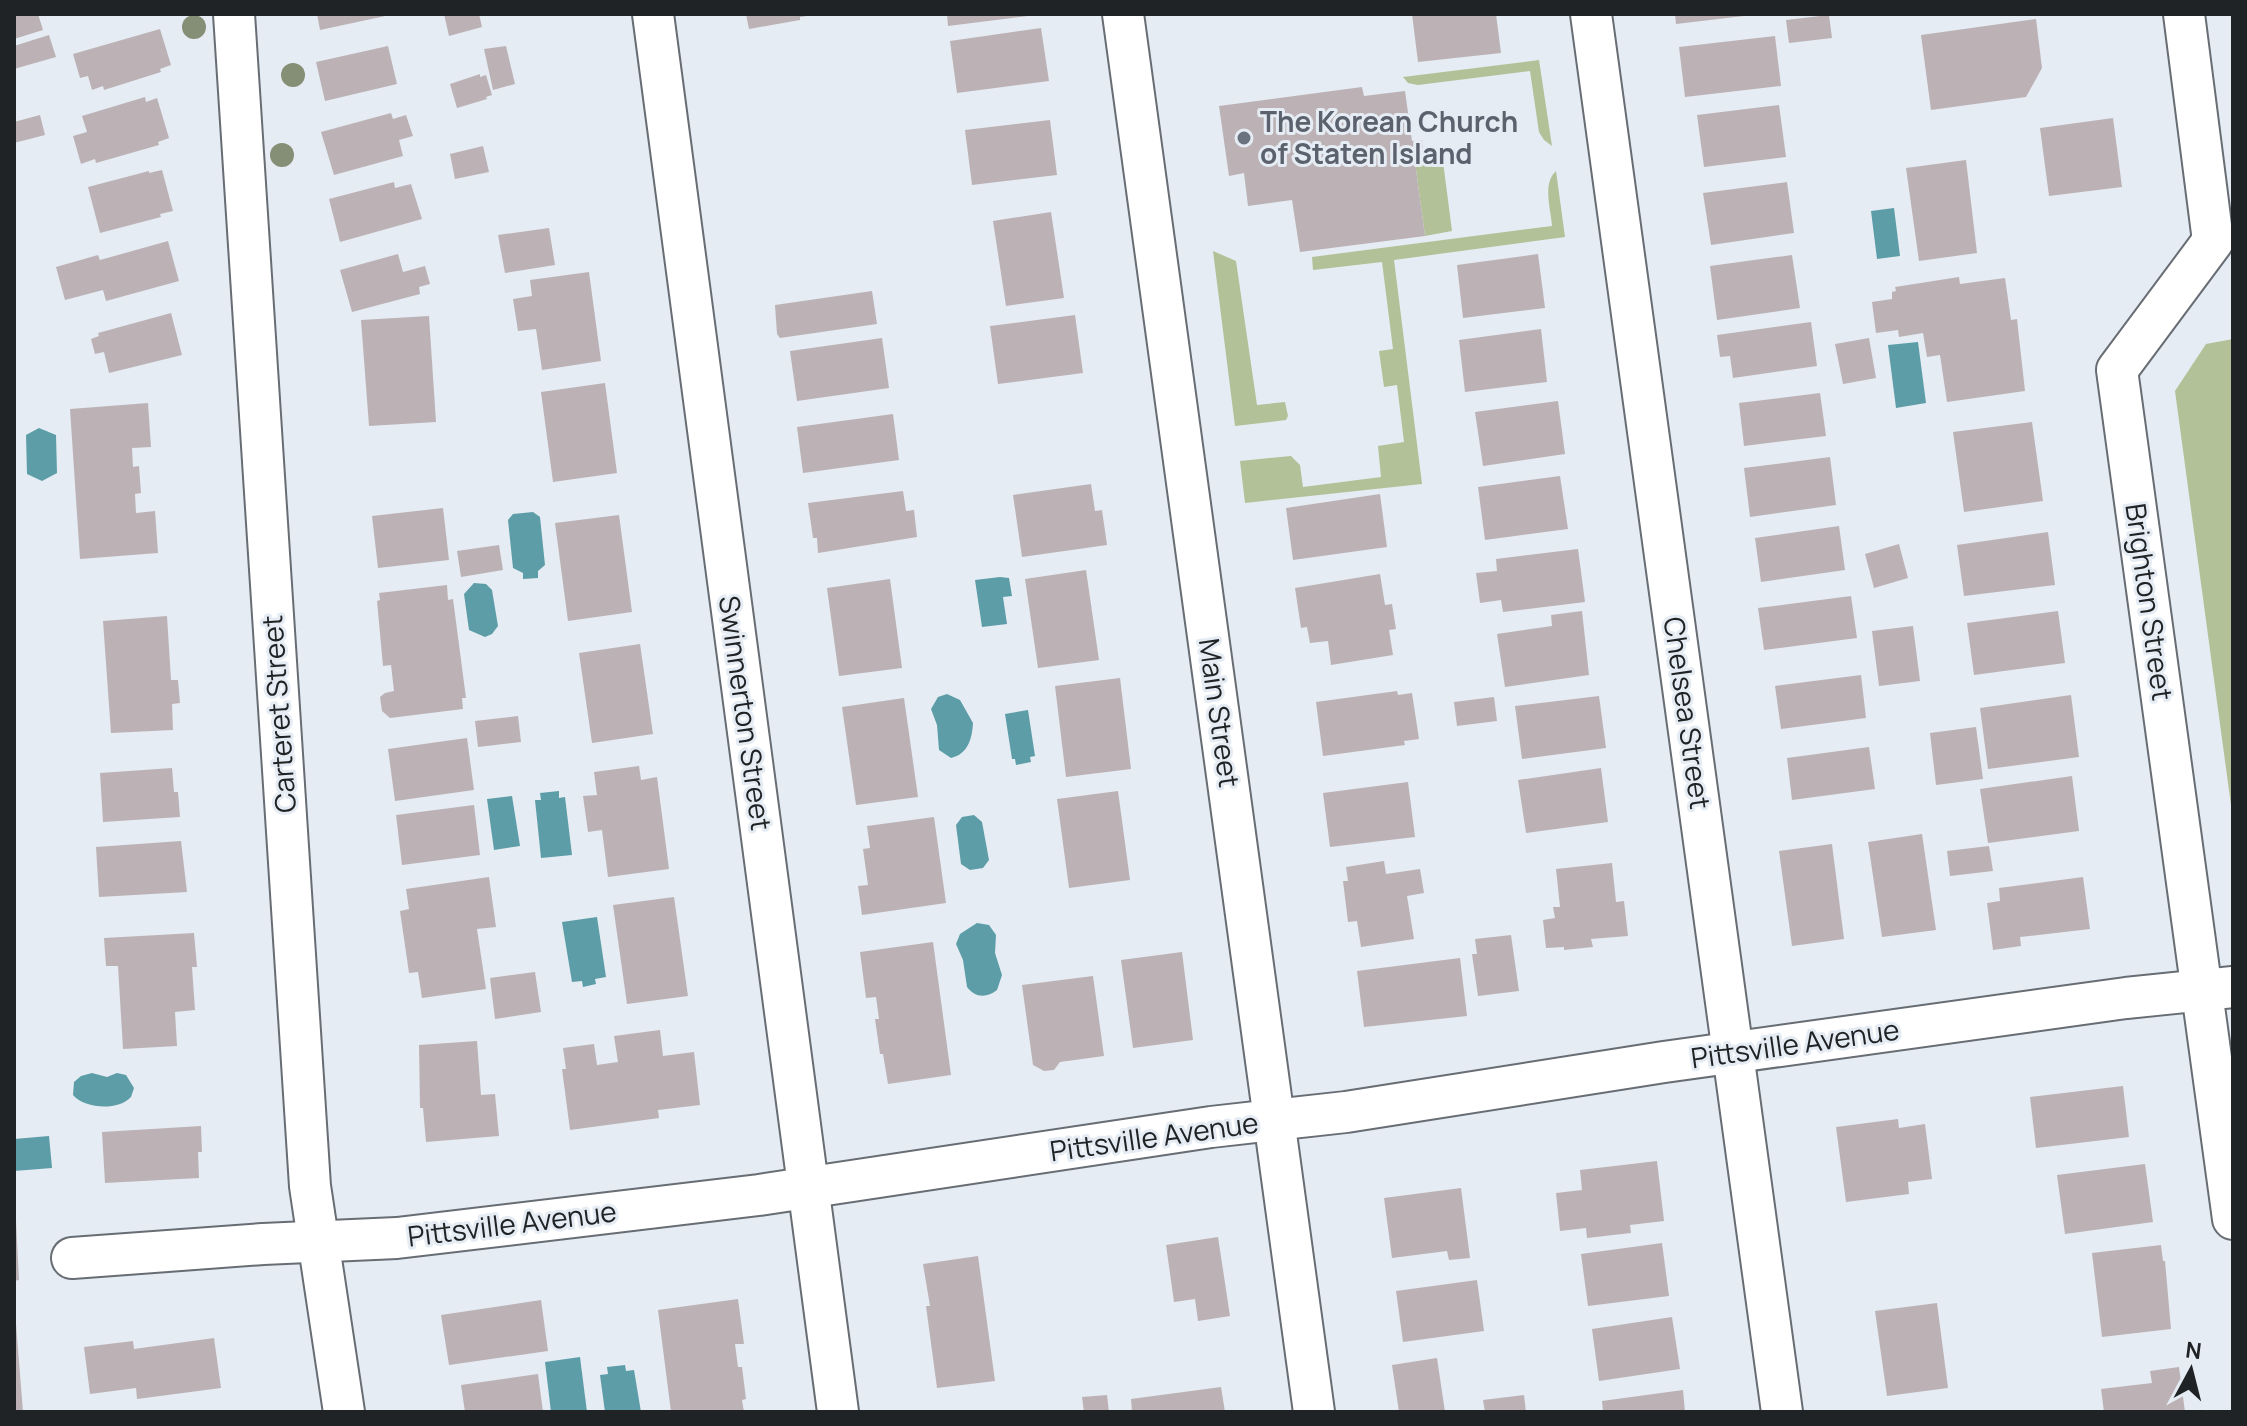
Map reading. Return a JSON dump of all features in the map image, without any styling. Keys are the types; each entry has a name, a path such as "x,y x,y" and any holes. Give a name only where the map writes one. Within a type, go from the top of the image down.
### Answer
{"street":[{"name":"Carteret Street","path":"234,14 310,1186 344,1412"},
{"name":"Swinnerton Street","path":"653,14 838,1412"},
{"name":"Main Street","path":"1123,14 1314,1412"},
{"name":"Chelsea Street","path":"1591,14 1782,1412"},
{"name":"Brighton Street","path":"2184,14 2213,241 2117,370 2218,989 2233,1219"},
{"name":"Pittsville Avenue","path":"72,1258 397,1238 808,1188 1211,1127 1346,1112 2126,998 2218,989"}],"green space":[{"path":"1539,60 1552,146 1539,132 1530,71 1418,85 1408,83 1403,77"},
{"path":"1442,154 1452,231 1425,236 1415,162 1432,161 1432,155"},
{"path":"1556,171 1565,237 1394,260 1422,484 1245,503 1240,461 1291,456 1300,465 1303,487 1381,477 1378,446 1404,442 1397,385 1384,387 1379,351 1393,349 1382,262 1313,270 1312,257 1552,226 1548,190"},
{"path":"1213,251 1236,261 1257,405 1285,402 1286,420 1235,426"},
{"path":"2233,339 2233,820 2175,391 2206,344"}],"water":[{"path":"1894,208 1900,256 1877,259 1871,211"},
{"path":"1918,342 1926,403 1896,408 1888,345"},
{"path":"39,428 56,435 57,473 42,481 27,474 26,435"},
{"path":"533,512 540,517 545,565 538,571 538,578 523,579 523,573 513,568 508,520 513,514"},
{"path":"1009,578 1012,596 1003,597 1007,624 982,627 975,580"},
{"path":"474,583 486,584 492,590 498,626 485,637 469,630 464,594"},
{"path":"947,694 960,700 973,723 968,745 951,758 939,750 937,725 931,709 938,697"},
{"path":"1028,710 1035,756 1030,757 1031,762 1016,765 1015,759 1012,759 1005,714"},
{"path":"559,791 559,798 565,797 572,855 541,858 535,800 541,800 540,793"},
{"path":"512,796 520,846 494,850 487,799"},
{"path":"974,815 982,822 989,860 983,868 970,870 961,864 956,825 962,817"},
{"path":"597,917 606,977 595,979 596,984 583,987 582,981 572,982 562,922"},
{"path":"977,923 989,925 996,935 995,953 1002,975 997,990 985,995 977,995 967,987 963,960 956,944 960,934"},
{"path":"92,1073 107,1077 117,1073 126,1075 134,1088 131,1097 110,1106 78,1100 73,1095 74,1082"},
{"path":"49,1136 52,1168 14,1171 14,1139"},
{"path":"580,1357 587,1412 551,1412 545,1362"},
{"path":"625,1365 626,1371 634,1370 641,1412 605,1412 600,1375 608,1374 607,1367"}],"building":[{"path":"14,14 38,14 43,30 14,39"},
{"path":"317,14 390,14 390,15 320,30"},
{"path":"444,14 479,14 482,27 449,36"},
{"path":"746,14 807,14 807,16 749,29"},
{"path":"947,14 1028,14 1028,16 948,26"},
{"path":"1412,14 1496,14 1501,53 1418,62"},
{"path":"1675,14 1744,14 1744,16 1676,24"},
{"path":"1829,15 1832,38 1789,43 1786,20"},
{"path":"2036,19 2042,68 2026,97 1931,110 1921,35"},
{"path":"1041,28 1049,81 957,93 950,41"},
{"path":"160,29 171,65 160,69 161,72 104,90 103,86 92,90 88,76 80,78 73,54"},
{"path":"49,35 56,57 14,69 14,46"},
{"path":"1775,36 1781,86 1685,97 1679,47"},
{"path":"388,46 397,84 325,101 316,62"},
{"path":"506,46 515,84 493,90 484,49"},
{"path":"480,74 480,77 486,75 492,95 457,108 450,84"},
{"path":"1362,87 1364,96 1405,91 1412,141 1422,140 1425,162 1415,162 1425,236 1300,252 1292,200 1248,206 1244,173 1229,176 1219,106"},
{"path":"145,97 146,102 157,98 169,138 158,142 159,145 96,163 95,159 81,164 73,136 87,132 82,116"},
{"path":"1779,105 1786,157 1704,167 1697,115"},
{"path":"391,113 393,119 406,115 413,136 399,140 403,156 334,175 321,132"},
{"path":"40,115 45,135 14,143 14,122"},
{"path":"2113,118 2122,187 2049,196 2040,128"},
{"path":"1050,120 1057,175 972,185 965,130"},
{"path":"483,146 489,172 455,179 450,154"},
{"path":"1966,160 1977,253 1919,261 1906,168"},
{"path":"162,170 173,211 100,233 88,187"},
{"path":"394,182 395,188 411,184 422,219 340,242 329,199"},
{"path":"1787,182 1794,233 1711,245 1703,193"},
{"path":"1051,212 1064,298 1006,306 993,221"},
{"path":"549,228 555,265 505,273 498,235"},
{"path":"168,241 179,281 106,301 103,290 65,300 56,267 98,255 100,260"},
{"path":"398,254 403,272 425,266 430,284 419,287 420,294 352,312 340,270"},
{"path":"1538,254 1545,308 1463,318 1457,265"},
{"path":"1792,255 1800,308 1717,320 1710,266"},
{"path":"589,272 601,361 542,370 536,329 518,331 513,299 532,296 530,280"},
{"path":"1959,277 1960,284 2005,278 2011,320 2017,319 2025,391 1947,402 1940,355 1927,357 1923,333 1899,337 1898,330 1876,333 1872,302 1892,299 1895,287"},
{"path":"872,291 877,324 780,338 777,334 775,305"},
{"path":"171,313 182,355 109,373 104,352 95,354 91,339 99,336 98,333"},
{"path":"1075,315 1083,373 998,384 990,326"},
{"path":"429,316 436,422 369,426 361,320"},
{"path":"1811,322 1817,366 1733,378 1730,356 1720,357 1717,335"},
{"path":"1541,329 1547,382 1465,392 1459,340"},
{"path":"882,338 889,388 797,401 790,351"},
{"path":"1869,338 1876,378 1843,384 1835,344"},
{"path":"605,383 617,473 553,482 541,392"},
{"path":"1820,393 1826,436 1744,446 1739,403"},
{"path":"1558,401 1565,454 1483,466 1475,412"},
{"path":"148,403 151,447 132,448 133,467 139,466 141,493 135,494 136,513 155,511 158,553 80,559 70,409"},
{"path":"893,414 899,460 803,473 797,427"},
{"path":"2032,422 2043,501 1964,512 1953,432"},
{"path":"1830,457 1836,505 1750,517 1744,468"},
{"path":"1560,476 1568,529 1485,540 1478,487"},
{"path":"1091,484 1095,511 1102,510 1107,545 1022,557 1013,495"},
{"path":"903,491 906,511 914,510 917,537 818,553 808,503"},
{"path":"1380,494 1387,547 1293,560 1286,508"},
{"path":"443,508 449,560 378,568 372,516"},
{"path":"619,515 632,612 568,621 555,523"},
{"path":"1839,526 1845,570 1761,582 1755,538"},
{"path":"2048,532 2055,585 1964,596 1957,545"},
{"path":"1899,544 1908,578 1874,588 1865,554"},
{"path":"499,545 503,570 461,577 457,551"},
{"path":"1578,549 1585,602 1503,612 1501,600 1480,603 1476,573 1497,571 1496,559"},
{"path":"1086,570 1099,660 1038,668 1025,579"},
{"path":"1380,574 1385,605 1392,604 1396,629 1389,630 1393,655 1331,665 1328,641 1310,643 1307,627 1301,628 1295,588"},
{"path":"890,579 902,668 839,676 827,588"},
{"path":"447,585 448,600 453,599 466,698 462,698 463,709 390,718 382,711 380,697 394,691 391,665 383,666 377,601 380,600 379,593"},
{"path":"1851,596 1857,638 1764,650 1758,608"},
{"path":"1582,611 1589,675 1505,687 1497,634 1552,626 1551,615"},
{"path":"2058,611 2065,663 1974,675 1967,623"},
{"path":"167,616 171,680 178,680 180,703 172,704 173,730 111,733 103,621"},
{"path":"1913,626 1920,681 1879,686 1872,631"},
{"path":"640,644 653,734 592,743 579,653"},
{"path":"1861,675 1866,718 1781,729 1775,686"},
{"path":"1120,678 1131,769 1066,777 1055,686"},
{"path":"1397,691 1398,695 1412,693 1419,739 1404,741 1405,745 1323,756 1316,702"},
{"path":"2071,695 2079,757 1988,769 1980,708"},
{"path":"1599,696 1606,748 1522,759 1515,706"},
{"path":"1494,697 1497,721 1457,726 1454,702"},
{"path":"904,698 918,797 856,805 842,707"},
{"path":"518,716 521,742 478,747 475,721"},
{"path":"1976,727 1983,779 1936,785 1930,733"},
{"path":"467,738 474,790 395,801 388,749"},
{"path":"1869,747 1875,789 1792,800 1787,758"},
{"path":"639,766 641,780 657,777 669,869 608,877 602,830 588,832 583,796 597,795 594,772"},
{"path":"172,768 180,817 103,822 100,773"},
{"path":"1601,768 1608,822 1526,833 1518,780"},
{"path":"2072,776 2079,831 1988,843 1980,789"},
{"path":"1408,782 1415,837 1330,847 1323,793"},
{"path":"1118,791 1130,880 1069,888 1057,799"},
{"path":"474,805 480,855 402,865 396,815"},
{"path":"934,817 946,903 862,915 858,886 868,885 863,849 870,848 867,826"},
{"path":"1922,834 1936,930 1882,937 1868,842"},
{"path":"181,841 187,892 99,897 96,847"},
{"path":"1832,844 1844,939 1792,946 1779,851"},
{"path":"1989,846 1993,871 1950,876 1947,851"},
{"path":"1384,861 1386,874 1420,869 1424,893 1407,896 1414,939 1361,947 1357,921 1348,922 1343,881 1348,881 1346,867"},
{"path":"1612,863 1616,902 1624,901 1628,936 1591,939 1593,947 1546,948 1543,920 1555,918 1553,907 1560,907 1556,869"},
{"path":"489,877 496,927 477,929 486,989 422,998 418,972 409,973 400,911 409,909 406,889"},
{"path":"2083,877 2090,929 2020,937 2021,946 1993,950 1987,903 2000,901 1999,888"},
{"path":"674,897 688,996 627,1004 613,905"},
{"path":"194,933 197,967 192,967 195,1010 175,1012 177,1046 123,1049 118,966 106,966 104,938"},
{"path":"1511,935 1519,991 1478,996 1472,954 1477,954 1475,939"},
{"path":"933,942 951,1075 888,1084 875,1019 879,1019 876,997 866,998 860,952"},
{"path":"1182,952 1193,1040 1133,1048 1121,960"},
{"path":"1460,958 1467,1016 1364,1027 1357,971"},
{"path":"535,972 541,1012 495,1019 490,978"},
{"path":"1093,976 1104,1056 1060,1062 1054,1070 1044,1071 1033,1065 1022,985"},
{"path":"660,1030 663,1056 694,1052 700,1105 658,1110 659,1118 570,1130 562,1069 566,1069 563,1048 594,1044 597,1065 618,1062 614,1036"},
{"path":"477,1041 481,1095 495,1094 499,1136 426,1142 423,1108 420,1108 419,1045"},
{"path":"2123,1086 2129,1137 2036,1148 2030,1097"},
{"path":"1898,1119 1899,1128 1925,1124 1932,1179 1908,1182 1909,1194 1846,1202 1836,1127"},
{"path":"201,1126 199,1178 105,1183 102,1132"},
{"path":"1657,1161 1664,1221 1630,1225 1631,1233 1587,1238 1586,1228 1560,1231 1556,1193 1582,1190 1580,1170"},
{"path":"2145,1164 2153,1222 2065,1234 2057,1175"},
{"path":"1461,1188 1470,1258 1449,1260 1447,1251 1392,1258 1384,1198"},
{"path":"14,1221 19,1280 14,1281"},
{"path":"1218,1237 1230,1316 1198,1321 1195,1299 1174,1302 1166,1245"},
{"path":"1662,1243 1669,1296 1588,1306 1581,1254"},
{"path":"2161,1245 2171,1329 2102,1337 2092,1253"},
{"path":"978,1256 995,1381 937,1388 923,1264"},
{"path":"1477,1280 1484,1331 1403,1342 1396,1291"},
{"path":"738,1299 744,1344 735,1344 738,1367 742,1367 746,1399 742,1400 744,1412 671,1412 658,1310"},
{"path":"541,1300 548,1351 449,1365 441,1315"},
{"path":"1937,1303 1948,1388 1887,1396 1875,1311"},
{"path":"1672,1317 1680,1369 1599,1381 1592,1329"},
{"path":"16,1324 23,1412 14,1412"},
{"path":"214,1338 221,1388 137,1399 136,1388 90,1394 84,1347 133,1341 134,1349"},
{"path":"1437,1358 1445,1412 1399,1412 1392,1365"},
{"path":"2179,1367 2185,1412 2104,1412 2101,1389 2152,1383 2150,1371"},
{"path":"538,1374 543,1412 465,1412 461,1385"},
{"path":"1221,1387 1225,1412 1132,1412 1131,1399"},
{"path":"1683,1390 1685,1412 1603,1412 1602,1401"},
{"path":"1107,1395 1109,1412 1084,1412 1082,1397"},
{"path":"1524,1395 1526,1412 1485,1412 1483,1400"}],"place":[{"name":"The Korean Church of Staten Island","path":"1244,138"}]}
